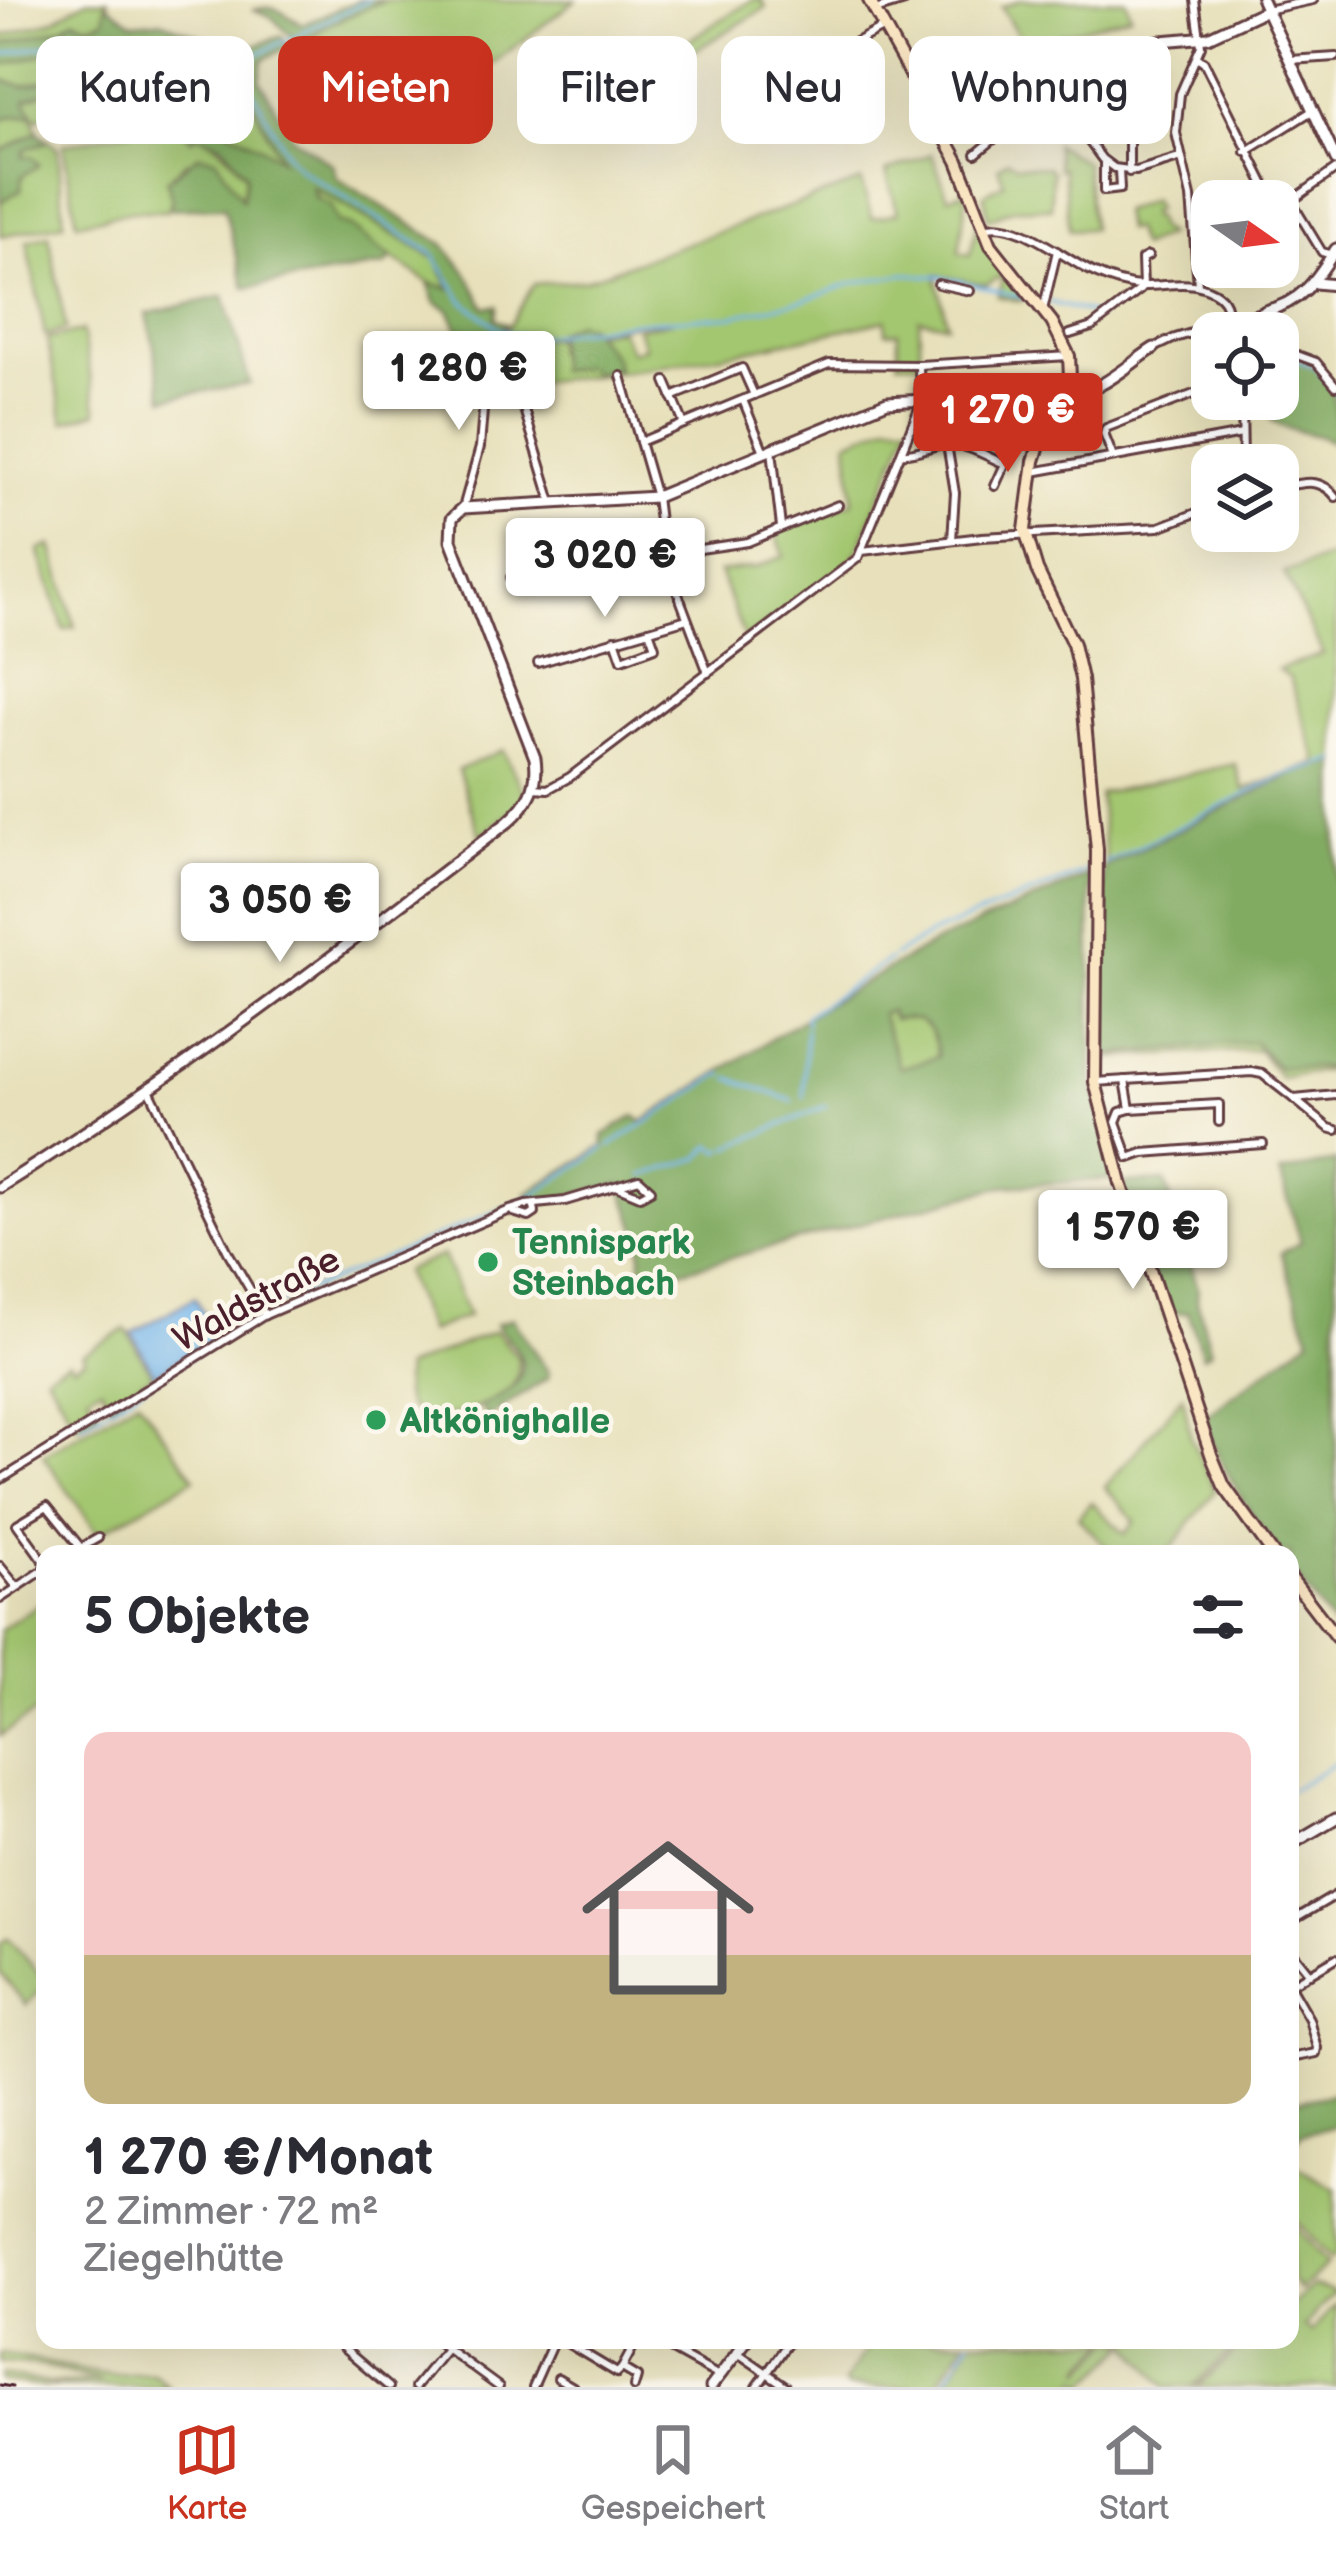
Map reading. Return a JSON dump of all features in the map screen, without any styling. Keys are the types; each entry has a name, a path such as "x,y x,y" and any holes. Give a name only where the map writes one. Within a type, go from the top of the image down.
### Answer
{"main road":[{"path":"872,5 909,64"},
{"path":"955,144 998,257 1045,304 1069,356 1070,376 1042,434 1032,472 1026,537 1077,657 1097,866 1095,1082 1121,1183 1224,1486 1267,1545"},
{"path":"1299,1588 1336,1637"}],"street":[{"path":"1191,202 1176,133 1179,96 1201,38 1195,0"},
{"path":"1171,41 1201,38 1264,5 1313,0"},
{"path":"872,5 905,1"},
{"path":"1264,5 1336,164 1299,194"},
{"path":"867,36 884,27"},
{"path":"1197,57 1261,180"},
{"path":"1289,60 1335,60"},
{"path":"1246,152 1312,111"},
{"path":"958,144 958,160"},
{"path":"976,154 989,144"},
{"path":"1090,144 1104,161 1124,171 1180,158"},
{"path":"1104,161 1104,191 1120,189 1131,144"},
{"path":"1299,214 1322,252 1334,252"},
{"path":"982,224 1003,226 1098,275 1143,286 1191,284"},
{"path":"1045,304 1057,251"},
{"path":"1261,312 1291,304 1315,283 1334,252"},
{"path":"1143,286 1142,260 1148,256"},
{"path":"1315,283 1336,285"},
{"path":"938,284 970,291"},
{"path":"1070,334 1092,327 1143,286"},
{"path":"1204,288 1221,297 1229,312"},
{"path":"463,508 656,497 887,402 1037,394 1061,401 1101,383 1154,349 1191,336"},
{"path":"640,442 829,364 919,365 1069,356"},
{"path":"1299,356 1316,362 1336,386"},
{"path":"0,1187 148,1087 524,806 535,784 535,758 451,540 452,518 463,508 480,447 487,362"},
{"path":"535,784 556,785 850,566 862,551 921,400 919,365"},
{"path":"672,397 746,366 754,395"},
{"path":"620,376 656,497 663,554 708,673"},
{"path":"666,381 684,424"},
{"path":"1114,458 1106,428 1191,394"},
{"path":"743,400 768,451 781,527"},
{"path":"523,406 552,502"},
{"path":"1242,420 1242,444"},
{"path":"1032,472 1242,434"},
{"path":"902,453 947,443 1005,464 995,486"},
{"path":"947,443 955,493 952,540"},
{"path":"1299,484 1313,482 1336,497"},
{"path":"529,574 748,542 838,505"},
{"path":"862,551 952,540 1159,527 1191,514"},
{"path":"538,663 688,619"},
{"path":"615,639 622,659 655,647 649,630"},
{"path":"1095,1082 1252,1072 1262,1074 1336,1130"},
{"path":"1125,1080 1130,1109"},
{"path":"148,1087 228,1252 266,1315"},
{"path":"1294,1099 1336,1095"},
{"path":"1220,1122 1220,1104 1130,1109 1120,1112 1115,1123 1129,1158 1142,1153 1263,1144"},
{"name":"Waldstraße","path":"0,1480 266,1315 510,1210 639,1179 649,1184 650,1193 640,1196 616,1186"},
{"path":"36,1552 17,1524 47,1506 79,1545"},
{"path":"86,1545 98,1538"},
{"path":"0,1566 17,1587"},
{"path":"0,1599 36,1573"},
{"path":"1299,1840 1336,1818"},
{"path":"1299,1917 1336,1895"},
{"path":"1299,1980 1336,1958"},
{"path":"1299,1961 1310,1974"},
{"path":"1299,2001 1317,2048 1316,2053 1299,2056"},
{"path":"344,2349 389,2387"},
{"path":"415,2387 446,2349 500,2387"},
{"path":"533,2387 553,2349"},
{"path":"574,2349 617,2374 630,2349"},
{"path":"673,2349 722,2377"},
{"path":"712,2387 741,2349"},
{"path":"757,2387 783,2349"},
{"path":"738,2354 787,2387"},
{"path":"622,2368 637,2377 634,2387"},
{"path":"558,2378 573,2387"}],"green space":[{"path":"87,0 108,0 105,20 90,25 74,19 63,27 0,45 0,37 53,20"},
{"path":"359,0 385,0 312,36 291,36 270,16 255,10 276,9 304,24"},
{"path":"385,0 576,0 529,36 517,36 517,45 493,63 493,36 312,36"},
{"path":"752,0 761,0 766,8 697,49 695,36"},
{"path":"1021,0 1126,0 1131,15 1056,36 1019,36 1001,7"},
{"path":"106,4 133,23 161,21 200,36 36,36 36,56 0,66 0,45 63,27 74,19 90,25 104,20"},
{"path":"278,37 278,52 263,60 260,80 278,112 278,144 302,144 333,165 337,178 443,244 467,273 485,307 497,306 495,319 506,324 496,341 458,329 449,310 435,302 428,282 450,289 436,259 312,187 315,198 330,205 337,222 351,227 391,258 386,265 245,288 224,207 169,209 172,200 167,180 199,155 216,158 242,199 246,174 222,144 254,143 281,159 254,106 254,46"},
{"path":"36,56 36,83 23,86 0,79 0,66"},
{"path":"0,79 23,86 36,83 36,96 25,100 33,114 0,122"},
{"path":"36,94 36,119 24,100"},
{"path":"254,101 283,161 250,144 254,144"},
{"path":"32,115 36,144 52,144 58,149 64,223 1,236 0,122"},
{"path":"36,133 36,144 40,144 25,149 23,157 32,156 39,165 22,176 21,190 0,202 0,152"},
{"path":"217,144 246,175 242,201 216,159 186,162 167,180 172,200 167,211 133,211 77,223 63,145"},
{"path":"1055,144 1085,162 1092,229 1069,230 1063,168 1058,169"},
{"path":"932,154 948,197 967,191 959,253 970,255 977,224 996,264 1023,294 1021,301 998,296 1003,275 986,285 936,275 947,324 919,319 921,362 898,362 898,332 886,332 885,320 703,358 520,384 526,338 554,338 558,370 589,367 591,373 616,368 614,358 592,332 620,329 631,352 645,347 637,328 673,321 547,336 505,333 534,284 585,280 861,181 872,218 898,213 886,172"},
{"path":"1007,160 1048,167 1052,172 1051,208 1015,208 988,219 984,194 1004,183 998,167"},
{"path":"310,186 437,259 451,291 428,282 337,222"},
{"path":"1152,200 1156,209 1150,212 1151,218 1167,235 1140,247 1133,229 1125,230 1122,211"},
{"path":"49,235 66,329 45,335 27,241"},
{"path":"224,296 250,384 164,398 147,314"},
{"path":"576,322 588,325 615,358 617,369 557,370 556,332"},
{"path":"82,331 97,412 64,422 47,339"},
{"path":"1299,360 1329,382 1336,444 1273,420 1299,420"},
{"path":"890,423 910,423 858,551 847,565 745,640 719,572 757,567 784,556 776,532 853,502 848,441"},
{"path":"52,545 75,627 64,630 39,550"},
{"path":"1336,555 1336,1069 1280,1078 1259,1050 1102,1058 1106,865 1099,794 1235,764 1244,790 1318,763 1290,678 1278,670 1323,654 1284,573"},
{"path":"503,750 525,795 515,809 480,836 458,770"},
{"path":"1336,761 1336,1067 1278,1068 1254,1042 1102,1055 1104,867 1295,773"},
{"path":"1090,875 1092,1079 1118,1179 1003,1186 641,1285 641,1241 621,1184 533,1205 527,1193 604,1146 603,1135 635,1116 642,1122 821,1007 934,943","holes":["890,1011 893,1020 913,1019 926,1025 938,1057 900,1068 881,1014"]},
{"path":"890,1011 924,1024 938,1057 900,1069 881,1014"},
{"path":"1336,1161 1336,1631 1299,1580 1299,1545 1274,1545 1218,1455 1203,1418 1310,1338 1281,1253 1301,1242 1280,1173"},
{"path":"1165,1181 1198,1288 1211,1351 1203,1356 1188,1312 1165,1314 1121,1183"},
{"path":"443,1255 468,1316 429,1332 404,1271"},
{"path":"512,1318 548,1378 487,1418 480,1407 507,1392 520,1377 521,1359 496,1324"},
{"path":"126,1329 152,1375 111,1404 101,1387 88,1394 98,1412 76,1425 46,1374 69,1361 73,1366 85,1359 82,1354"},
{"path":"495,1331 518,1358 516,1379 504,1393 477,1408 444,1416 429,1417 408,1405 404,1368"},
{"path":"1183,1396 1191,1438 1215,1491 1174,1545 1104,1545 1078,1517 1091,1502 1125,1534 1135,1521 1105,1487"},
{"path":"138,1399 195,1478 98,1534 43,1455"},
{"path":"36,1606 36,1712 0,1736 0,1630"},
{"path":"8,1938 36,1970 36,1995 26,2005 0,1972 0,1944"},
{"path":"1336,2093 1336,2126 1301,2134 1299,2100"},
{"path":"1299,2168 1336,2189 1336,2255 1330,2260 1299,2224"},
{"path":"1299,2232 1327,2265 1299,2289"},
{"path":"1313,2286 1335,2292 1304,2326 1311,2332 1336,2304 1336,2387 1196,2387 1240,2349 1299,2349 1299,2298"},
{"path":"867,2349 961,2349 934,2387 847,2387 844,2383"},
{"path":"966,2349 1101,2349 1084,2370 1104,2349 1124,2349 1085,2385 1080,2379 1071,2387 943,2387"},
{"path":"1134,2349 1234,2349 1191,2387 1166,2387"},
{"path":"0,2354 106,2374 154,2374 169,2387 44,2387 0,2381 0,2374 53,2384 101,2381 42,2366 0,2363"}],"water":[{"path":"195,1297 217,1338 154,1374 132,1333"}],"waterway":[{"path":"0,55 89,36 123,34 211,47 238,64 368,0"},
{"path":"254,93 300,169 432,253 463,301 513,334 535,337 634,322 732,316 853,283 906,274 944,277 1026,298"},
{"path":"1049,302 1100,316"},
{"path":"1299,361 1315,367 1336,393"},
{"path":"1105,863 1283,776 1336,760"},
{"path":"894,956 931,934 1090,870"},
{"path":"806,1024 805,1016 890,959"},
{"path":"804,1097 806,1029"},
{"path":"610,1146 724,1075"},
{"path":"729,1078 793,1101"},
{"path":"729,1147 826,1106"},
{"path":"643,1176 700,1158 711,1145 724,1149"},
{"path":"271,1306 527,1199 605,1148"},
{"path":"81,1425 260,1314"},
{"path":"1299,1785 1336,1763"},
{"path":"960,2357 965,2349"},
{"path":"941,2387 958,2361"}],"railway":[{"path":"0,2385 12,2387"}],"place":[{"name":"Tennispark Steinbach","path":"488,1262"},
{"name":"Altkönighalle","path":"376,1420"}]}
